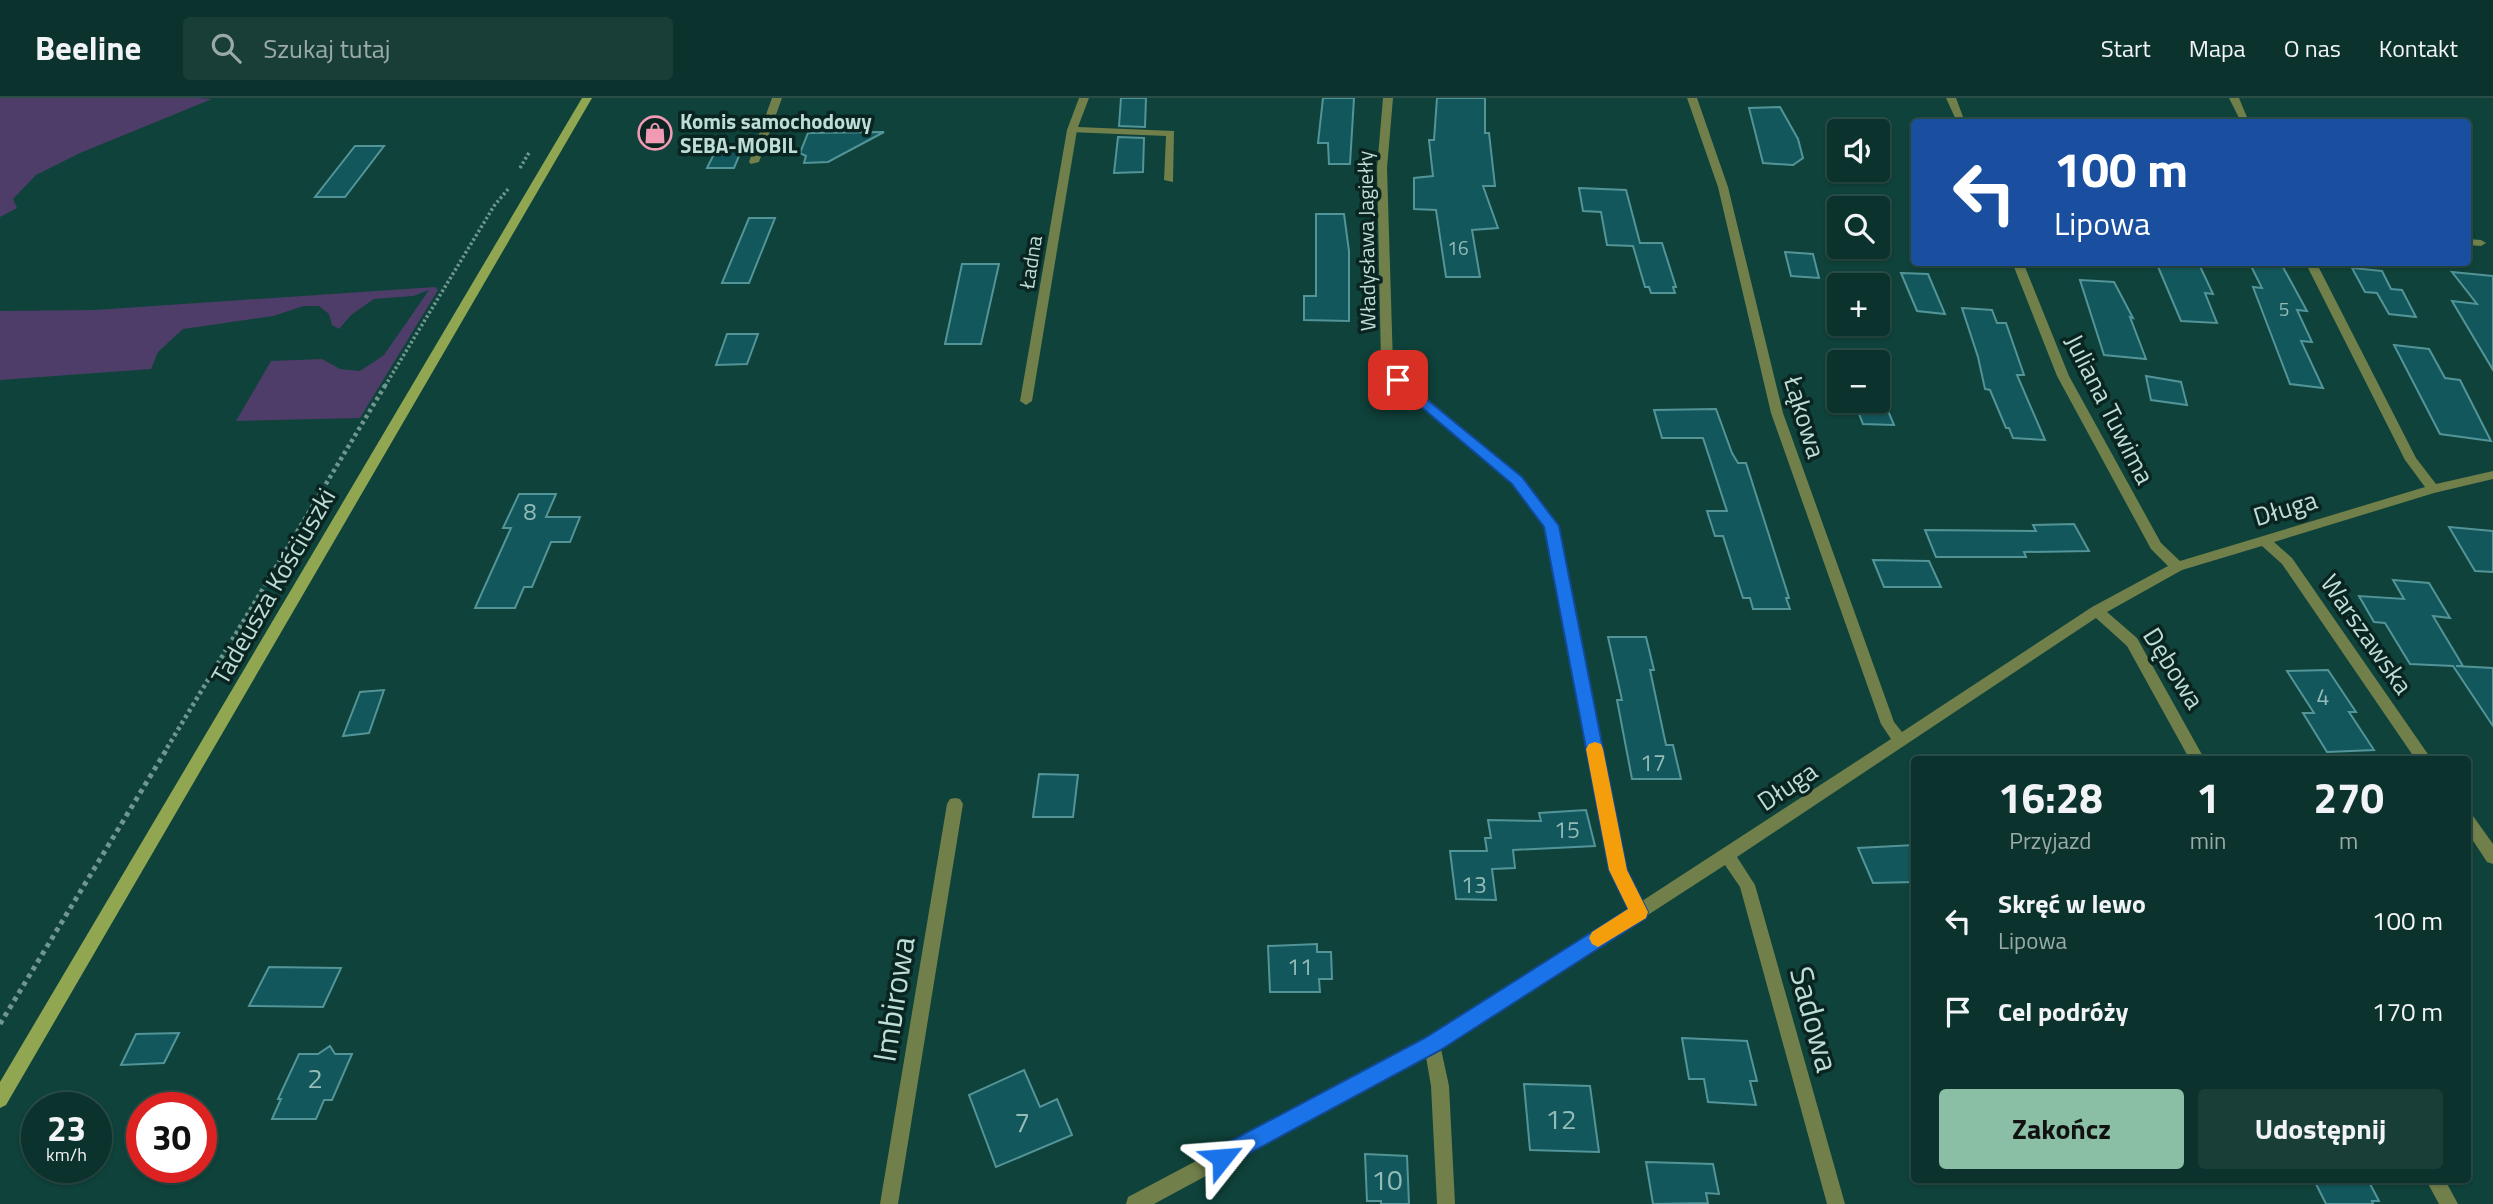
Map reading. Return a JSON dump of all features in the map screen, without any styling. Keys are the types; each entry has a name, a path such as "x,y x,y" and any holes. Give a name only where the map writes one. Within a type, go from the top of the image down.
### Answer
{"main road":[{"name":"Tadeusza Kościuszki","path":"0,1099 587,98"}],"street":[{"path":"754,162 777,98"},
{"name":"Ładna","path":"1026,401 1072,130 1084,98"},
{"name":"Władysława Jagiełły","path":"1388,98 1382,168 1387,364 1398,380 1517,481 1551,526 1618,870 1639,912"},
{"name":"Łąkowa","path":"1692,98 1723,187 1776,412 1888,724 1900,740"},
{"path":"1951,98 1960,119"},
{"path":"2234,98 2244,119"},
{"path":"1072,130 1171,133 1169,180"},
{"path":"2471,242 2481,243"},
{"name":"Juliana Tuwima","path":"2019,266 2063,376 2156,546 2177,566"},
{"path":"2312,266 2411,460 2433,489"},
{"name":"Długa","path":"1135,1204 1432,1045 1727,856 2097,611 2177,566 2433,489 2493,475"},
{"name":"Warszawska","path":"2264,540 2287,561 2422,756"},
{"name":"Dębowa","path":"2097,611 2132,642 2196,756"},
{"name":"Imbirowa","path":"889,1204 955,804"},
{"path":"2471,825 2493,857"},
{"name":"Sadowa","path":"1727,856 1747,885 1836,1204"},
{"path":"1432,1045 1440,1086 1446,1204"},
{"path":"2437,1183 2449,1204"}],"path":[{"path":"0,1024 494,206 508,190 534,146"}],"shaded area":[{"path":"0,98 212,99 80,153 36,175 13,199 17,208 0,217"},
{"path":"435,287 438,290 360,418 236,421 271,361 322,359 340,369 360,371 384,355 429,290 413,296 374,299 351,315 339,329 332,325 329,314 319,306 304,306 273,316 183,329 158,352 151,369 0,380 0,311 95,310"}],"building":[{"path":"1121,98 1146,98 1145,127 1119,126"},
{"path":"1323,98 1354,98 1350,164 1329,164 1328,143 1318,143"},
{"path":"1437,98 1485,98 1485,133 1489,133 1495,186 1483,186 1498,228 1472,230 1480,277 1446,277 1436,210 1414,209 1414,178 1433,176 1429,140 1434,140"},
{"path":"1780,107 1798,139 1803,158 1793,165 1763,163 1749,108"},
{"path":"884,132 828,162 804,163 806,156 800,153 808,133"},
{"path":"1118,137 1144,138 1143,172 1114,173"},
{"path":"719,144 744,144 734,168 707,168"},
{"path":"355,146 384,146 345,197 315,197"},
{"path":"1579,188 1626,190 1640,243 1662,243 1676,287 1673,287 1675,293 1651,293 1649,287 1645,287 1633,246 1607,245 1601,212 1583,211"},
{"path":"1316,214 1344,214 1349,251 1349,321 1304,320 1304,296 1316,296"},
{"path":"749,218 775,218 749,283 722,283"},
{"path":"1785,252 1813,254 1819,278 1791,276"},
{"path":"962,264 999,264 981,344 945,344"},
{"path":"2158,266 2200,266 2213,294 2205,293 2217,323 2181,321"},
{"path":"2251,266 2282,266 2307,311 2297,310 2312,342 2301,341 2323,388 2290,384 2253,287 2262,288"},
{"path":"2352,268 2382,271 2391,289 2402,290 2416,317 2389,314 2377,293 2365,292"},
{"path":"2452,272 2493,276 2493,370 2452,301 2477,304"},
{"path":"1901,273 1928,274 1945,314 1917,311"},
{"path":"2080,280 2114,282 2133,318 2130,317 2146,359 2104,355"},
{"path":"1962,308 1992,310 1997,323 2006,323 2024,375 2017,375 2045,440 2013,438 2009,428 2006,428 1990,390 1985,389"},
{"path":"727,334 758,334 747,364 716,365"},
{"path":"2394,345 2429,349 2445,378 2460,380 2491,441 2440,434"},
{"path":"2146,376 2181,382 2187,405 2151,400"},
{"path":"1716,409 1732,453 1738,463 1746,463 1789,598 1786,598 1790,609 1753,609 1750,598 1743,598 1723,536 1715,536 1707,511 1727,511 1703,438 1662,438 1654,410"},
{"path":"1859,413 1889,413 1894,425 1863,424"},
{"path":"519,494 556,494 546,517 580,517 570,542 551,542 532,587 524,587 515,608 475,608 511,528 503,528"},
{"path":"2074,524 2089,551 2024,552 2026,557 1936,557 1925,530 2036,531 2033,525"},
{"path":"2449,527 2493,531 2493,572 2475,571"},
{"path":"1873,560 1929,561 1941,587 1884,587"},
{"path":"2393,580 2429,583 2450,618 2433,616 2463,666 2456,666 2493,668 2493,726 2453,666 2410,664 2385,623 2374,622 2359,596 2404,599"},
{"path":"1608,637 1646,637 1666,745 1673,745 1681,779 1632,779 1617,700 1622,700"},
{"path":"2328,670 2356,712 2349,712 2374,750 2327,752 2303,713 2314,713 2287,671"},
{"path":"384,690 369,733 343,736 360,692"},
{"path":"1039,774 1078,775 1073,817 1033,817"},
{"path":"1586,810 1595,846 1513,850 1515,868 1492,869 1496,900 1456,899 1450,851 1487,851 1485,838 1491,838 1488,820 1541,821 1539,813"},
{"path":"1911,845 1911,882 1873,883 1858,848"},
{"path":"1317,944 1317,952 1331,952 1332,979 1319,979 1320,992 1270,992 1268,946"},
{"path":"269,967 341,968 323,1007 249,1006"},
{"path":"179,1033 164,1063 121,1065 136,1034"},
{"path":"1682,1038 1747,1041 1757,1081 1750,1081 1756,1105 1708,1102 1704,1079 1689,1079"},
{"path":"330,1046 335,1054 352,1054 332,1100 324,1100 316,1119 272,1119 281,1099 278,1099 299,1054 318,1054"},
{"path":"1024,1070 1040,1107 1057,1099 1072,1135 996,1167 969,1095"},
{"path":"1524,1084 1590,1086 1599,1152 1530,1150"},
{"path":"1365,1154 1407,1156 1409,1204 1367,1201"},
{"path":"1646,1162 1713,1164 1719,1194 1706,1193 1708,1203 1653,1204"},
{"path":"2316,1183 2370,1183 2379,1201 2372,1201 2373,1204 2326,1204"}],"slow traffic":[{"path":"1595,749 1618,870 1639,912 1598,938"}],"place":[{"name":"Komis samochodowy SEBA-MOBIL","path":"655,133"}],"route":[{"path":"1222,1158 1432,1045 1639,912 1618,870 1551,526 1517,481 1398,380"}]}
